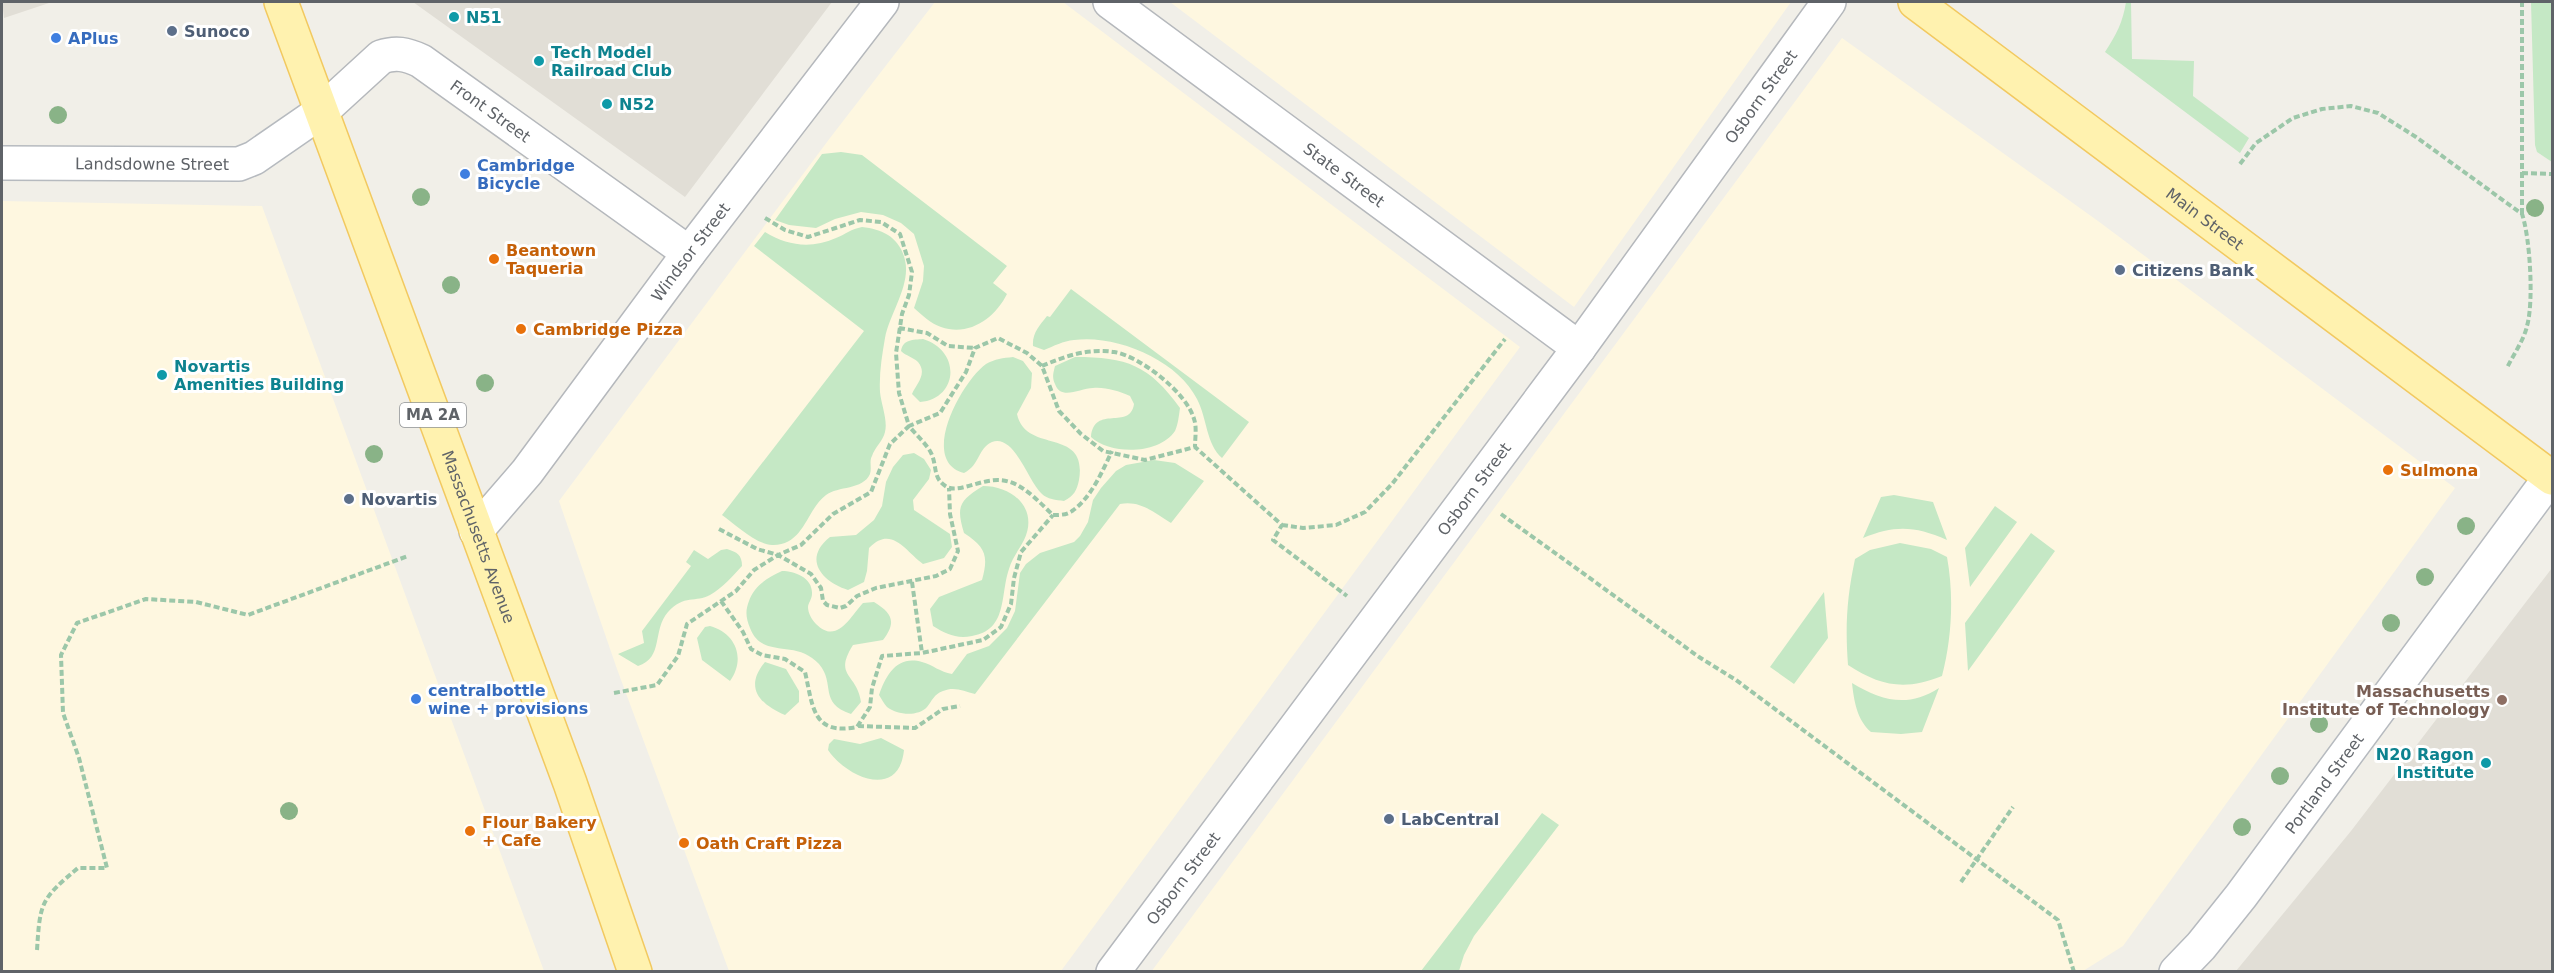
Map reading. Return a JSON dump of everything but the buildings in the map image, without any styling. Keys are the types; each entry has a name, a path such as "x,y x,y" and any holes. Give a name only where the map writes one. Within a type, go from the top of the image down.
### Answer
{"main road":[{"name":"Massachusetts Avenue","path":"281,2 570,783 636,972"},
{"name":"Main Street","path":"1915,2 2552,477"}],"street":[{"name":"Windsor Street","path":"476,531 527,472 689,253 882,2"},
{"name":"State Street","path":"1110,2 1579,348"},
{"name":"Osborn Street","path":"1113,972 1579,348 1829,2"},
{"name":"Front Street","path":"322,111 381,57 393,53 408,55 431,68 689,253"},
{"name":"Landsdowne Street","path":"2,163 239,164 254,159 322,111"},
{"name":"Portland Street","path":"2176,972 2201,946 2241,896 2552,477"}],"path":[{"path":"2507,368 2527,326 2530,295 2527,227 2522,214 2522,2"},
{"path":"2240,164 2256,143 2293,118 2322,109 2351,106 2378,113 2416,137 2522,214"},
{"path":"2522,173 2553,174"},
{"path":"732,197 785,230 808,237 860,220 881,222 900,234 912,272 896,352 899,393 909,426 932,455 937,479 949,488 963,488 993,479 1011,482 1023,489 1053,515"},
{"path":"900,328 927,333 948,346 975,348 998,338 1027,353 1042,366 1059,411 1081,434 1103,451 1112,451 1145,460 1195,447"},
{"path":"1042,366 1067,354 1088,352 1115,352 1142,363 1184,400 1194,419 1195,447 1282,525 1303,528 1336,525 1365,512 1392,484 1509,333"},
{"path":"614,693 657,685 678,656 687,624 736,591 754,570 801,544 833,514 871,492 890,444 909,426 940,413 966,372 975,348"},
{"path":"857,726 870,707 872,687 882,656 922,653 983,640 1001,627 1011,604 1014,578 1021,552 1053,515 1070,513 1083,501 1101,474 1112,451"},
{"path":"719,528 757,549 778,555 811,574 821,588 823,601 834,608 846,606 857,596 876,588 936,576 950,569 958,551 950,513 949,488"},
{"path":"1495,510 1699,657 1736,680 2058,920 2074,972"},
{"path":"1282,525 1273,540 1347,596"},
{"path":"37,950 39,912 52,890 78,868 107,868 79,758 63,713 61,656 77,624 146,599 196,602 248,615 408,556"},
{"path":"912,582 922,653"},
{"path":"721,601 744,633 751,649 762,655 785,659 804,672 813,710 825,725 840,730 857,726 915,728 943,708 960,706"},
{"path":"1960,882 2013,807"}],"shaded area":[{"path":"2,2 52,2 4,18"},
{"path":"413,2 832,2 685,197"},
{"path":"935,2 1063,2 1520,347 1061,971 729,971 617,669 559,501 830,138"},
{"path":"1170,2 1791,2 1574,307"},
{"path":"1842,38 2098,221 2455,488 2123,946 2083,971 1151,972"},
{"path":"2,201 262,206 544,971 2,971"},
{"name":"Massachusetts Institute of Technology","path":"2552,568 2552,971 2236,971 2351,831"}],"green space":[{"path":"2126,2 2131,2 2132,59 2194,61 2193,96 2249,138 2240,153 2105,52 2118,28"},
{"path":"2531,2 2552,2 2552,162 2537,152 2535,145"},
{"path":"841,152 862,155 1007,266 993,283 1007,294 996,311 971,327 951,329 934,324 914,308 923,281 924,266 914,234 901,223 883,215 861,212 835,219 816,228 789,225 775,220 822,154"},
{"path":"862,227 877,230 895,240 905,260 903,289 888,328 882,358 880,392 885,417 885,432 871,458 871,472 867,479 862,483 826,495 819,501 798,534 791,540 783,544 766,544 752,537 722,515 864,331 754,246 765,232 791,243 809,245 827,241"},
{"path":"1071,289 1249,422 1222,458 1213,446 1197,399 1176,372 1161,362 1144,353 1108,341 1074,340 1044,350 1033,346 1035,333 1039,326 1047,316 1050,317"},
{"path":"923,339 936,345 944,353 949,363 950,374 948,384 942,393 933,399 920,402 912,394 922,375 921,366 901,351 906,342"},
{"path":"1013,357 1023,361 1032,373 1031,388 1017,414 1023,426 1032,434 1066,446 1074,453 1079,463 1077,487 1073,495 1064,501 1042,494 1014,452 1000,441 987,445 973,466 964,473 951,466 945,453 944,438 949,420 966,387 986,364"},
{"path":"1075,357 1093,357 1123,362 1147,373 1169,393 1180,408 1175,431 1158,445 1134,450 1099,443 1091,437 1098,422 1126,416 1131,412 1134,404 1130,396 1107,389 1093,388 1066,393 1058,389 1053,377 1055,366"},
{"path":"914,453 924,459 931,470 929,479 913,500 914,510 950,534 952,547 944,558 923,564 898,542 885,539 869,548 864,582 848,590 830,581 823,576 817,561 817,553 822,545 830,537 856,535 874,520 882,506 886,482 893,467 903,455"},
{"path":"1154,460 1175,463 1204,481 1171,523 1141,506 1120,504 975,694 947,690 937,694 923,710 913,714 902,713 887,707 879,695 885,680 899,664 906,661 922,662 952,674 967,654 989,646 1007,628 1015,611 1020,573 1026,564 1040,553 1074,542 1080,536 1088,522 1093,500 1116,471 1126,465"},
{"path":"983,486 1004,490 1020,501 1026,509 1028,529 1010,565 1001,610 992,627 972,636 956,636 933,626 930,609 939,597 982,580 985,564 984,552 964,533 960,510 964,500"},
{"path":"1894,495 1933,502 1947,540 1925,532 1905,529 1885,531 1863,538 1881,497"},
{"path":"1995,506 2017,522 1970,587 1965,548"},
{"path":"2031,533 2055,551 1968,671 1965,623"},
{"path":"1900,543 1931,549 1947,557 1951,601 1948,647 1942,676 1929,681 1904,685 1882,682 1848,665 1847,651 1847,611 1855,559 1870,550"},
{"path":"727,549 738,554 742,566 710,595 679,603 668,612 660,627 655,650 646,662 638,666 618,654 644,643 642,631 691,566 686,562 694,550 708,559 721,550"},
{"path":"782,571 802,576 810,584 812,594 808,605 810,616 824,630 830,632 842,627 863,603 874,602 885,610 890,618 890,628 883,640 853,645 847,655 846,669 859,693 861,702 851,714 834,704 824,671 810,656 771,647 755,638 750,628 747,611 751,596 762,583"},
{"path":"1824,592 1828,638 1794,684 1770,667"},
{"path":"710,626 726,634 736,648 737,664 730,681 702,660 697,638 705,627"},
{"path":"765,662 786,669 799,691 799,702 785,715 768,706 757,694 756,679"},
{"path":"1852,683 1874,694 1895,700 1917,698 1939,688 1922,732 1901,734 1871,732 1866,727 1857,710"},
{"path":"881,738 904,750 900,766 893,775 883,779 871,779 847,769 828,750 829,744 834,739 860,744"},
{"path":"1542,813 1559,825 1474,936 1459,971 1421,971"}],"place":[{"name":"N51","path":"454,17"},
{"name":"Sunoco","path":"172,31"},
{"name":"APlus","path":"56,38"},
{"name":"Tech Model Railroad Club","path":"539,61"},
{"name":"N52","path":"607,104"},
{"name":"Cambridge Bicycle","path":"465,174"},
{"name":"Beantown Taqueria","path":"494,259"},
{"name":"Citizens Bank","path":"2120,270"},
{"name":"Cambridge Pizza","path":"521,329"},
{"name":"Novartis Amenities Building","path":"162,375"},
{"name":"Sulmona","path":"2388,470"},
{"name":"Novartis","path":"349,499"},
{"name":"centralbottle wine + provisions","path":"416,699"},
{"name":"Massachusetts Institute of Technology","path":"2502,700"},
{"name":"N20 Ragon Institute","path":"2486,763"},
{"name":"LabCentral","path":"1389,819"},
{"name":"Flour Bakery + Cafe","path":"470,831"},
{"name":"Oath Craft Pizza","path":"684,843"}]}
